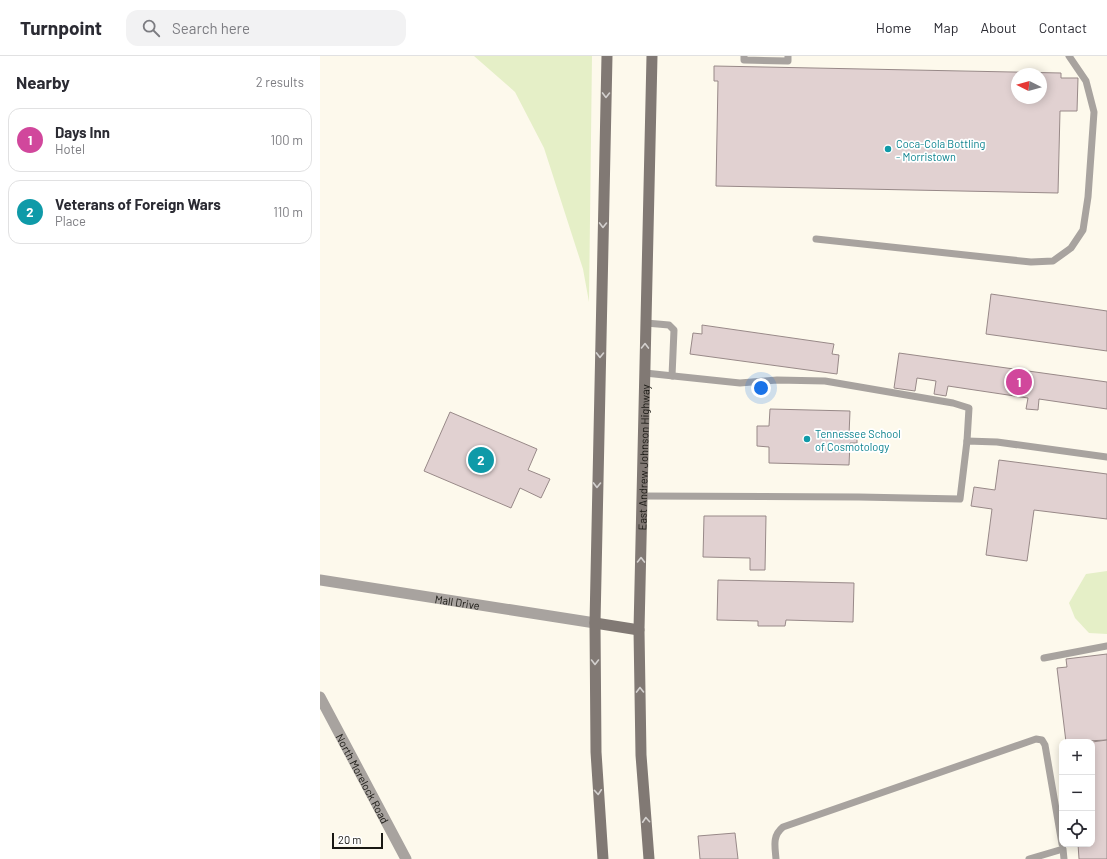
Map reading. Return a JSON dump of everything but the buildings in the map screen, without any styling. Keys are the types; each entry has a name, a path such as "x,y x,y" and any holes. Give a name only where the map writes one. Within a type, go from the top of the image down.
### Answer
{"main road":[{"path":"603,859 596,752 594,623 607,56"},
{"name":"East Andrew Johnson Highway","path":"649,859 641,756 639,630 652,56"},
{"path":"594,623 639,630"}],"street":[{"name":"Mall Drive","path":"320,580 594,623"},
{"name":"North Morelock Road","path":"320,697 406,859"}],"lane":[{"path":"744,56 744,60 788,61 788,56"},
{"path":"816,239 1031,262 1053,261 1071,248 1083,230 1094,112 1086,81 1069,56"},
{"path":"646,323 669,325 674,330 672,376"},
{"path":"642,496 859,497 960,500 967,441 969,408 953,403 825,381 777,380 740,383 645,373"},
{"path":"967,441 997,442 1107,457"},
{"path":"1044,658 1107,646"},
{"path":"776,859 774,841 777,832 783,827 1036,739 1042,740 1045,745 1059,827"},
{"path":"1029,859 1059,846"},
{"path":"1062,847 1064,859"}],"green space":[{"path":"474,56 592,56 589,302 583,269 544,148 515,92"},
{"path":"1107,571 1107,634 1089,633 1075,618 1069,603 1086,574"}],"place":[{"name":"Coca-Cola Bottling - Morristown","path":"888,149"},
{"name":"Days Inn","path":"1019,382"},
{"name":"Tennessee School of Cosmotology","path":"807,439"},
{"name":"Veterans of Foreign Wars","path":"481,460"}]}
